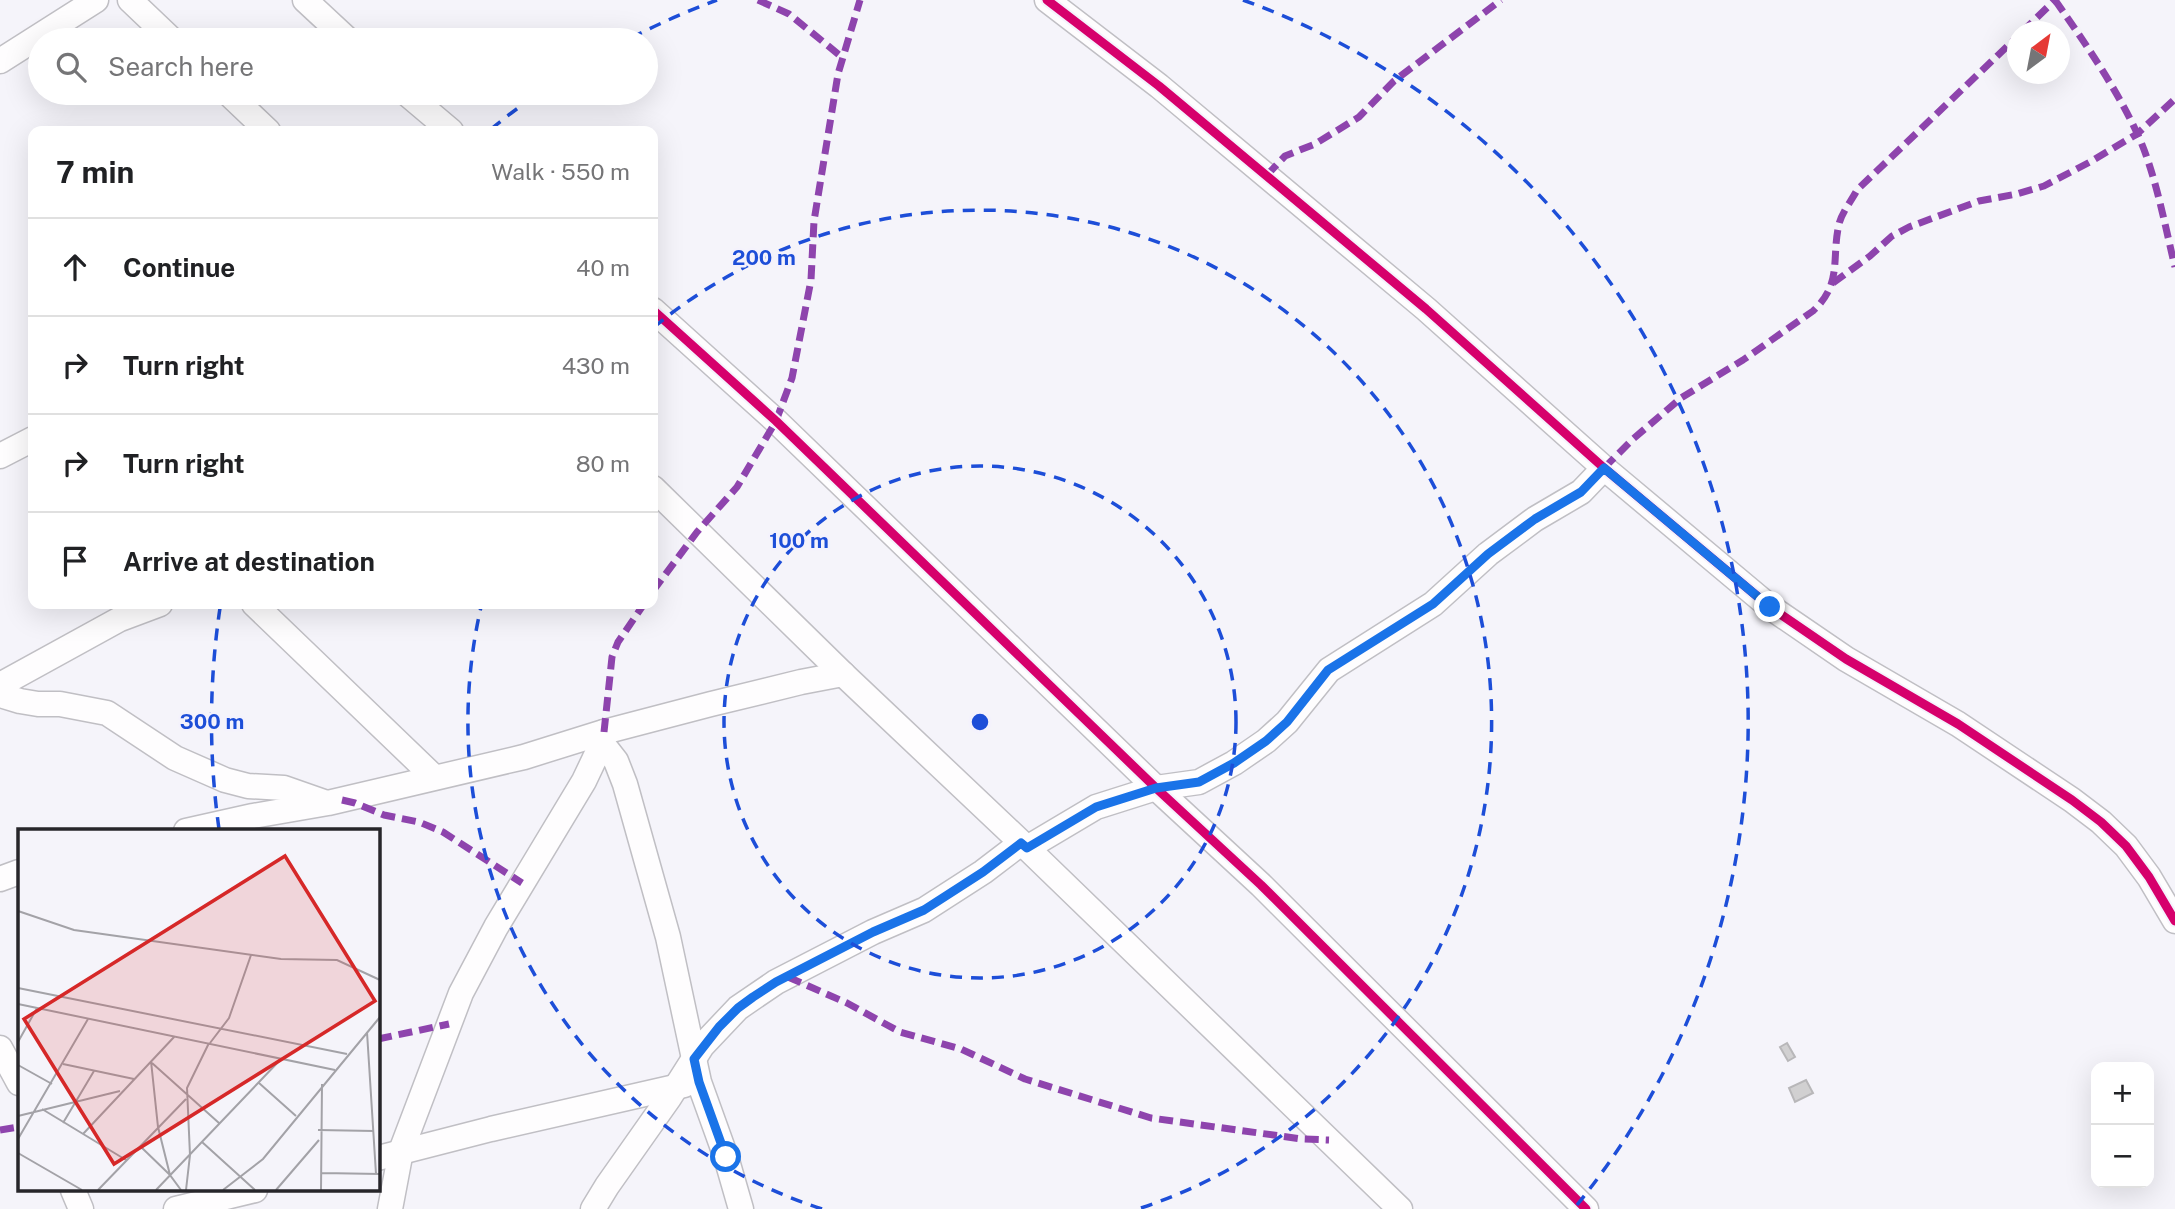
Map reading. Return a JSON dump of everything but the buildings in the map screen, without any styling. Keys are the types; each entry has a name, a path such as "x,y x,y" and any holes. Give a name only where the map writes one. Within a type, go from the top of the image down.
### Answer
{"street":[{"path":"52,28 96,0"},
{"path":"130,0 159,28"},
{"path":"305,0 335,28"},
{"path":"1047,0 1159,86 1416,300 1604,468 1770,607 1846,659 1958,724 2101,822 2126,846 2149,877 2175,922"},
{"path":"0,61 28,43"},
{"path":"241,105 263,126"},
{"path":"420,105 445,126"},
{"path":"658,315 776,421 1156,788 1261,885 1586,1209"},
{"path":"0,456 28,442"},
{"path":"593,1209 607,1186 689,1076 719,1027 753,997 776,982 873,932 924,910 1024,845 1096,807 1156,788 1199,782 1234,763 1266,741 1287,722 1328,670 1433,604 1488,554 1535,519 1581,492 1604,468"},
{"path":"658,493 843,674 1024,845 1393,1208"},
{"path":"0,685 120,619 147,609"},
{"path":"259,609 434,777"},
{"path":"195,829 328,803 524,757 603,738 801,682 843,674"},
{"path":"0,695 38,704 60,704 107,713 175,758 225,780 248,786 284,788 328,803"},
{"path":"603,738 625,784 668,937 689,1076 726,1157 741,1209"},
{"path":"390,1209 389,1154 461,993 496,927 584,781 603,738"},
{"path":"0,879 18,872"},
{"path":"0,1048 18,1081"},
{"path":"389,1154 689,1076"},
{"path":"74,1192 81,1209"},
{"path":"176,1209 219,1204 250,1192"}],"marked path":[{"path":"758,0 789,14 843,58"},
{"path":"658,584 697,532 737,487 776,421 792,378 811,280 814,221 838,74 860,0"},
{"path":"1267,175 1285,156 1315,144 1359,117 1394,81 1501,0"},
{"path":"2055,0 2109,82 2137,133 2154,181 2175,267"},
{"path":"2033,21 2055,0"},
{"path":"1604,468 1681,398 1743,360 1813,311 1829,291 1839,224 1857,190 2007,47"},
{"path":"1833,283 1892,236 1909,227 1979,201 2044,186 2090,162 2137,134 2175,99"},
{"path":"604,732 612,657 618,642 641,609"},
{"path":"342,800 384,815 419,822 443,832 522,883"},
{"path":"788,977 847,1003 900,1032 961,1049 1025,1079 1151,1118 1302,1139 1329,1140"},
{"path":"380,1039 449,1024"},
{"path":"0,1130 18,1127"}],"cycle path":[{"path":"1047,0 1159,86 1426,309 1604,468 1770,607 1846,659 1958,724 2101,822 2126,846 2149,877 2175,921"},
{"path":"658,315 776,421 1156,788 1261,885 1586,1209"}],"route":[{"path":"726,1157 699,1082 694,1059 702,1046 738,1008 776,982 873,932 924,910 983,872 1021,843 1027,848 1096,807 1156,788 1199,782 1234,763 1266,741 1287,722 1328,670 1433,604 1488,554 1535,519 1581,492 1604,468 1770,607"}]}
